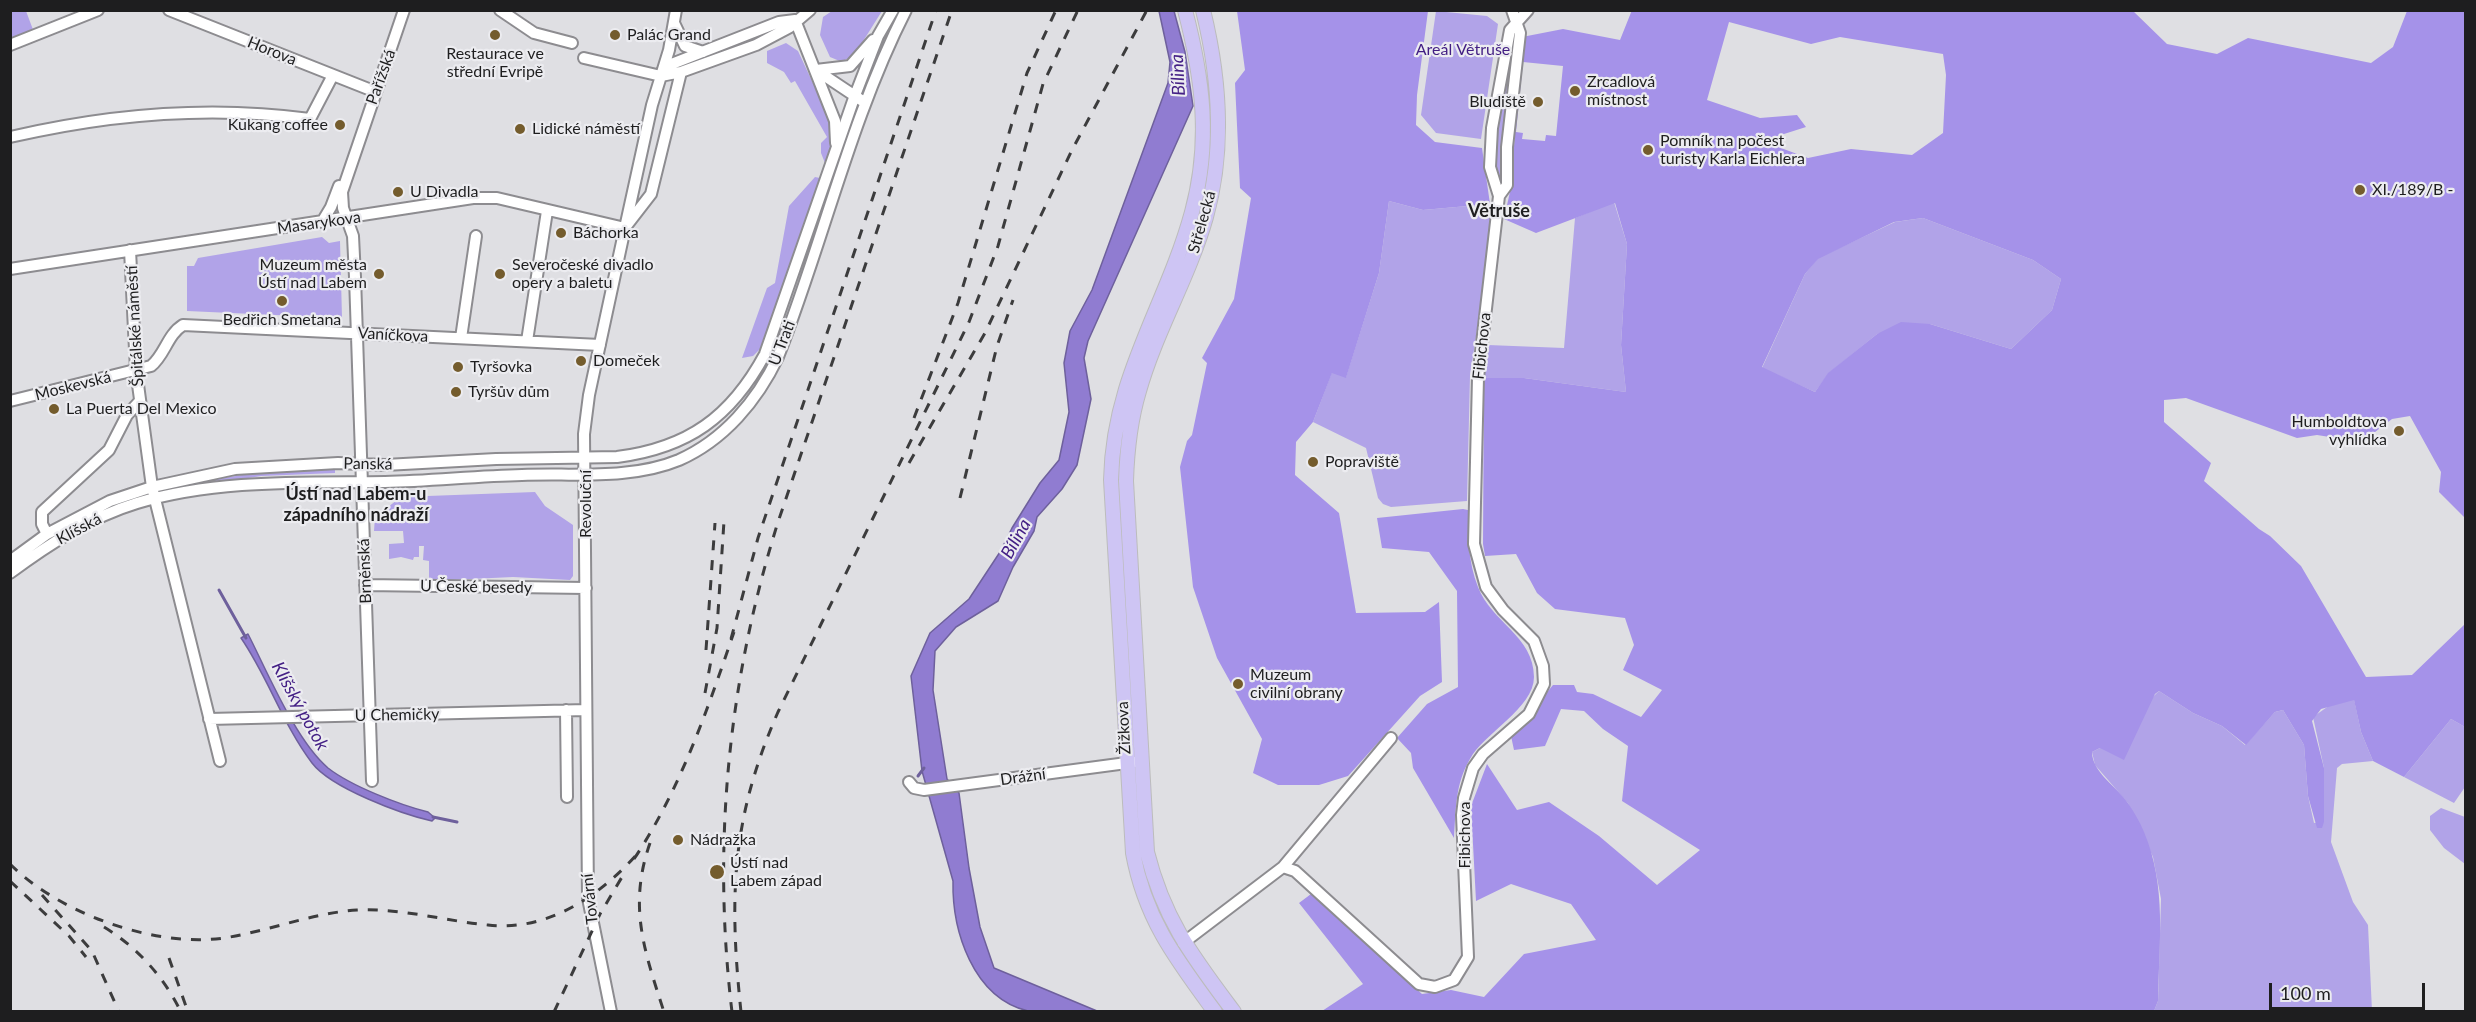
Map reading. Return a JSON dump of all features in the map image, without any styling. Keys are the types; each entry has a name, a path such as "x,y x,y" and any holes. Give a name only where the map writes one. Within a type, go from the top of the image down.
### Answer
{"main road":[{"name":"Střelecká","path":"1116,423 1125,387 1185,236 1198,184 1203,143 1201,80 1185,10"},
{"name":"Střelecká","path":"1131,424 1139,389 1198,241 1212,190 1219,110 1216,78 1203,10"},
{"name":"Žižkova","path":"1116,423 1112,480 1126,762 1133,853 1139,886 1150,913 1170,951 1215,1011"},
{"name":"Žižkova","path":"1131,424 1126,481 1140,762 1147,852 1165,909 1183,944 1234,1011"}],"street":[{"path":"10,45 98,10"},
{"name":"Horova","path":"169,10 376,92"},
{"name":"Pařížská","path":"322,222 331,207 357,144 404,10"},
{"path":"500,10 534,33 572,43"},
{"path":"584,58 681,72 756,45 790,27 795,20 810,10"},
{"name":"U Trati","path":"585,458 635,455 678,442 710,423 751,379 769,343 854,98 878,36 893,10"},
{"name":"U Trati","path":"586,474 638,471 679,460 720,434 756,396 771,372 784,342 866,102 888,46 906,10"},
{"path":"1512,10 1517,24"},
{"name":"Fibichova","path":"1282,867 1295,872 1419,984 1435,987 1454,980 1462,969 1468,957 1462,815 1464,798 1473,768 1484,754 1529,714 1544,684 1543,666 1534,641 1503,610 1486,587 1474,544 1478,378 1499,196 1491,167 1492,128 1510,30 1528,10"},
{"path":"675,16 685,46 703,52"},
{"name":"Revoluční","path":"586,784 586,415 652,105 663,71 675,16"},
{"path":"663,71 703,52 779,22 795,20"},
{"name":"U Trati","path":"795,20 835,121 836,150"},
{"name":"Fibichova","path":"1499,196 1507,185 1507,147 1520,33 1517,24"},
{"name":"U Trati","path":"816,70 850,66 878,36"},
{"path":"816,70 854,98 866,102"},
{"name":"Revoluční","path":"625,228 651,194 681,72"},
{"path":"10,137 63,125 156,113 232,113 310,119 333,75"},
{"name":"Pařížská","path":"347,219 343,208 342,192 357,144"},
{"name":"Masarykova","path":"10,269 483,198 497,198 625,228"},
{"path":"527,341 546,211"},
{"name":"Brněnská","path":"347,219 353,236 372,781"},
{"path":"461,338 476,236"},
{"name":"Špitálské náměstí","path":"130,250 135,370 152,487"},
{"name":"Vaníčkova","path":"135,370 156,362 175,331 183,325 600,345"},
{"name":"Moskevská","path":"10,401 135,370"},
{"name":"Špitálské náměstí","path":"47,534 42,524 42,512 109,450 127,415 139,402"},
{"name":"Panská","path":"152,487 247,468 338,463 362,465 585,458"},
{"name":"Panská","path":"155,499 241,485 586,474"},
{"path":"152,487 220,761"},
{"name":"Klíšská","path":"10,561 47,534 110,501 152,487"},
{"name":"Klíšská","path":"10,573 45,548 81,527 112,513 155,499"},
{"name":"U České besedy","path":"365,585 586,588"},
{"path":"566,710 567,797"},
{"name":"U Chemičky","path":"209,719 586,710"},
{"path":"1183,944 1282,867 1391,738"},
{"name":"Drážní","path":"909,782 914,788 924,790 1140,762"},
{"name":"Tovární","path":"586,784 588,898 611,1011"}],"green space":[{"path":"11,11 26,11 35,35 11,45"},
{"path":"832,11 882,11 855,54 842,62 830,57 820,35 823,17"},
{"name":"Areál Větruše","path":"1436,11 1487,16 1498,24 1481,139 1436,133 1421,115"},
{"path":"1513,33 1516,33 1502,184 1494,164 1494,145"},
{"path":"786,43 798,51 832,124 832,142 825,163 821,153 821,143 827,137 795,81 791,83 784,72 767,63 767,51"},
{"path":"815,177 820,178 760,349 753,356 742,358 767,288 775,283 789,206"},
{"path":"1389,201 1423,210 1490,204 1493,224 1470,376 1467,501 1391,507 1383,504 1378,498 1366,448 1313,422 1332,372 1346,377 1379,273"},
{"path":"1614,202 1627,244 1621,345 1626,392 1524,378 1484,378 1488,345 1564,348 1575,218"},
{"path":"1923,218 2033,260 2061,279 2052,310 2011,349 1930,324 1877,334 1829,373 1815,392 1762,368 1805,274 1818,258 1895,222"},
{"path":"322,237 329,243 340,241 342,318 187,311 187,266 194,266 198,258"},
{"path":"335,469 335,473 261,476 186,488 185,484 261,472"},
{"path":"535,492 545,506 573,525 573,576 570,580 513,577 429,581 429,561 423,560 424,546 419,546 419,557 414,557 413,560 401,557 389,559 389,544 404,543 403,531 374,531 375,517 401,497"},
{"path":"2159,691 2193,713 2222,726 2245,745 2275,712 2283,710 2304,745 2308,796 2314,823 2324,822 2324,768 2313,717 2330,705 2354,699 2361,732 2373,761 2342,764 2337,768 2331,842 2353,902 2368,925 2372,1011 2154,1011 2158,1001 2161,899 2153,857 2128,803 2095,765 2092,752 2100,748"},
{"path":"2451,719 2465,727 2465,787 2454,803 2404,777"},
{"path":"2441,808 2465,817 2465,864 2444,848 2430,830 2430,816"}],"shaded area":[{"path":"1632,10 2132,10 2167,44 2217,54 2248,38 2371,63 2393,47 2407,11 2465,11 2465,518 2439,492 2441,472 2410,416 2392,419 2362,442 2317,435 2297,438 2186,398 2164,400 2164,422 2211,463 2204,481 2270,536 2301,566 2366,677 2412,675 2465,624 2465,727 2451,719 2404,777 2373,761 2361,732 2354,700 2321,709 2312,721 2324,768 2324,822 2322,828 2317,828 2308,796 2304,745 2283,710 2275,712 2246,745 2222,726 2193,713 2159,691 2155,694 2124,760 2100,748 2092,752 2100,773 2135,813 2151,852 2159,894 2160,915 2158,1001 2154,1011 1322,1011 1363,984 1299,903 1311,894 1422,994 1451,990 1484,997 1524,954 1596,940 1571,904 1511,884 1476,901 1471,806 1487,764 1517,810 1549,802 1599,836 1657,885 1700,850 1622,801 1628,746 1603,729 1584,711 1561,709 1545,746 1514,750 1511,736 1553,685 1574,685 1577,692 1593,694 1641,717 1662,690 1623,670 1634,645 1625,618 1555,609 1537,593 1516,554 1485,556 1483,544 1484,378 1524,378 1626,392 1621,345 1627,244 1615,203 1536,233 1504,219 1511,187 1522,37 1563,29 1620,40","holes":["1729,22 1811,44 1840,37 1943,54 1946,75 1943,133 1912,155 1851,149 1808,158 1762,141 1806,127 1797,115 1760,118 1707,100","1523,62 1563,66 1556,136 1546,135 1545,141 1522,139 1523,133 1516,132","1923,218 2033,260 2061,279 2052,310 2011,349 1930,324 1901,322 1877,334 1828,373 1815,392 1762,367 1805,274 1818,259 1894,222"]},
{"path":"1237,11 1428,11 1417,95 1416,125 1435,142 1482,148 1490,204 1423,210 1389,201 1379,273 1346,378 1332,373 1313,422 1296,442 1295,475 1339,513 1356,613 1425,612 1439,602 1442,682 1420,696 1348,776 1319,785 1278,785 1253,773 1262,739 1217,658 1193,587 1180,467 1187,441 1192,435 1207,363 1202,358 1234,299 1251,198 1240,188 1235,83 1245,70"},
{"path":"1468,510 1470,559 1478,587 1492,610 1520,640 1527,651 1534,677 1532,688 1526,699 1476,750 1465,768 1457,797 1454,838 1413,768 1411,753 1397,738 1427,704 1458,687 1457,591 1429,552 1382,548 1377,518"}],"water":[{"name":"Bílina","path":"1159,11 1174,11 1185,52 1193,106 1088,341 1084,358 1091,399 1077,465 1062,489 1037,517 1034,531 1013,567 998,601 956,627 935,651 933,690 947,779 959,793 980,927 994,968 1097,1011 1053,1013 1028,1011 1009,1004 993,992 980,977 962,941 957,921 953,881 922,771 911,676 930,633 969,599 1000,552 1040,483 1059,460 1069,412 1064,363 1070,331 1092,290 1168,83 1170,62"},
{"path":"248,634 294,724 316,756 338,775 362,788 428,812 435,818 432,821 368,799 334,782 312,763 292,733 241,638"}],"waterway":[{"name":"Klíšský potok","path":"219,590 246,638"},
{"name":"Klíšský potok","path":"918,776 924,768"},
{"name":"Klíšský potok","path":"433,817 457,822"}],"railway":[{"path":"731,639 758,538 936,10"},
{"path":"732,1012 726,950 725,825 736,703 747,642 778,522 952,10"},
{"path":"914,418 958,303 1027,73 1056,10"},
{"path":"741,1012 735,932 737,859 742,824 762,751 778,712 969,322 998,246 1043,84 1078,10"},
{"path":"909,463 985,333 1072,150 1147,10"},
{"path":"960,498 997,346 1013,300"},
{"path":"705,693 717,628 724,521"},
{"path":"706,650 715,523"},
{"path":"634,859 679,778 703,720 734,632"},
{"path":"650,843 643,866 639,908 645,948 664,1012"},
{"path":"10,864 30,882 81,912 138,932 168,938 197,940 241,935 324,915 357,910 407,913 488,925 510,926 532,923 572,907 590,896 638,853"},
{"path":"554,1012 600,914 622,877"},
{"path":"10,881 69,936 86,957"},
{"path":"42,895 92,951 119,1012"},
{"path":"104,927 128,944 158,975 181,1012"},
{"path":"169,958 188,1012"}],"place":[{"name":"Restaurace ve střední Evripě","path":"495,35"},
{"name":"Palác Grand","path":"615,35"},
{"name":"Zrcadlová místnost","path":"1575,91"},
{"name":"Bludiště","path":"1538,102"},
{"name":"Kukang coffee","path":"340,125"},
{"name":"Lidické náměstí","path":"520,129"},
{"name":"Pomník na počest turisty Karla Eichlera","path":"1648,150"},
{"name":"XI./189/B -","path":"2360,190"},
{"name":"U Divadla","path":"398,192"},
{"name":"Báchorka","path":"561,233"},
{"name":"Muzeum města Ústí nad Labem","path":"379,274"},
{"name":"Severočeské divadlo opery a baletu","path":"500,274"},
{"name":"Bedřich Smetana","path":"282,301"},
{"name":"Domeček","path":"581,361"},
{"name":"Tyršovka","path":"458,367"},
{"name":"Tyršův dům","path":"456,392"},
{"name":"La Puerta Del Mexico","path":"54,409"},
{"name":"Humboldtova vyhlídka","path":"2399,431"},
{"name":"Popraviště","path":"1313,462"},
{"name":"Muzeum civilní obrany","path":"1238,684"},
{"name":"Nádražka","path":"678,840"},
{"name":"Ústí nad Labem západ","path":"717,872"}],"district":[{"name":"Větruše","path":"1499,211"},
{"name":"Ústí nad Labem-u západního nádraží","path":"356,504"}]}
